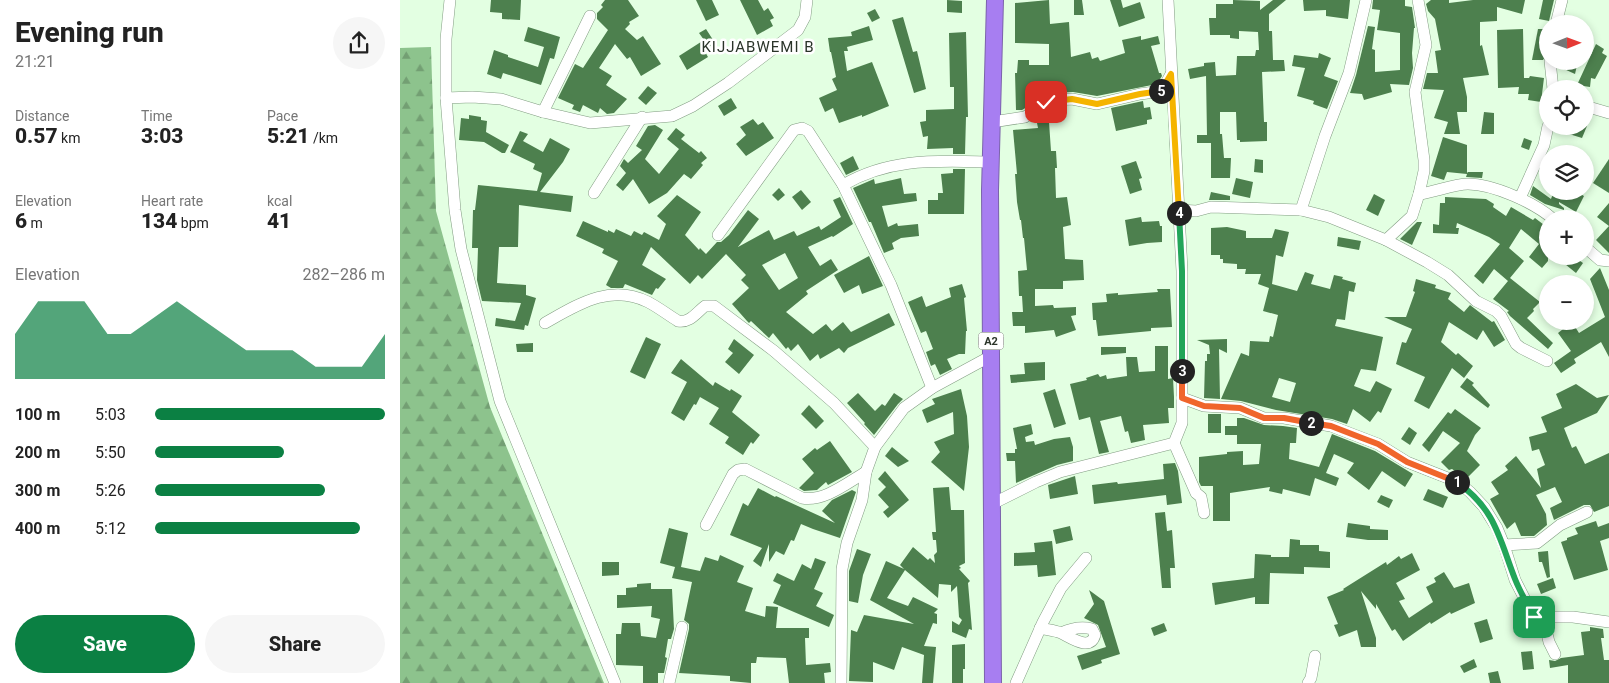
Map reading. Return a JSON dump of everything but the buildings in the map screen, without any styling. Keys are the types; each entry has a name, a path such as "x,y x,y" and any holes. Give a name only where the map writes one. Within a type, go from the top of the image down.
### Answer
{"highway":[{"name":"A2","path":"993,683 990,162 995,0"}],"street":[{"path":"450,0 446,39 446,98 455,210 461,249 500,401 615,683"},
{"path":"446,98 501,99 543,112 590,123 642,117 672,116 693,106 728,83 798,30 805,18 806,0"},
{"path":"1168,0 1182,271 1182,423 1174,443 1196,493 1200,497 1204,513"},
{"path":"1301,210 1325,136 1349,73 1366,0"},
{"path":"1386,240 1412,216 1424,171 1415,92 1426,45 1418,0"},
{"path":"1558,15 1562,0"},
{"path":"543,112 590,16"},
{"path":"992,122 1025,117 1046,102 1056,100 1072,99 1097,104 1162,90 1171,74"},
{"path":"1594,109 1609,113"},
{"path":"594,193 642,117"},
{"path":"718,235 794,130 802,128 808,131 843,185 890,285 932,388"},
{"path":"1520,198 1544,144 1546,135"},
{"path":"843,185 860,175 907,162 990,162"},
{"path":"1419,194 1468,184 1520,198 1542,210"},
{"path":"1179,210 1196,211 1211,207 1301,210 1328,217 1386,240 1448,275 1476,301 1501,316 1516,344 1547,362"},
{"path":"1594,255 1600,260 1609,261"},
{"path":"545,323 573,306 600,296 633,296 648,302 682,322 690,319 705,306 714,306 762,341 834,403 875,447"},
{"path":"841,683 842,569 847,543 862,500 866,472 875,447 904,408 932,388 991,356"},
{"path":"1182,398 1204,406 1240,408 1264,418 1284,418 1331,426 1378,444 1407,462 1458,482 1484,507 1497,528 1516,580 1534,617 1573,617 1608,622"},
{"path":"992,504 1060,472 1174,443"},
{"path":"706,525 733,474 738,470 745,469 802,498 812,500 820,498 866,472"},
{"path":"1504,545 1537,543 1560,525 1588,512"},
{"path":"1016,683 1040,628 1061,588 1086,558"},
{"path":"1543,617 1548,642 1555,654"},
{"path":"669,683 682,627"},
{"path":"1040,628 1061,633"},
{"path":"1308,683 1311,678 1315,656"}],"green space":[{"path":"431,47 436,211 490,407 604,683 400,683 400,48"}],"district":[{"name":"KIJJABWEMI B","path":"758,47"}],"route":[{"path":"1046,102 1072,99 1097,104 1162,90 1171,74 1182,271 1182,398 1204,406 1240,408 1264,418 1284,418 1331,426 1378,444 1407,462 1458,482 1484,507 1497,528 1516,580 1534,617"}]}
